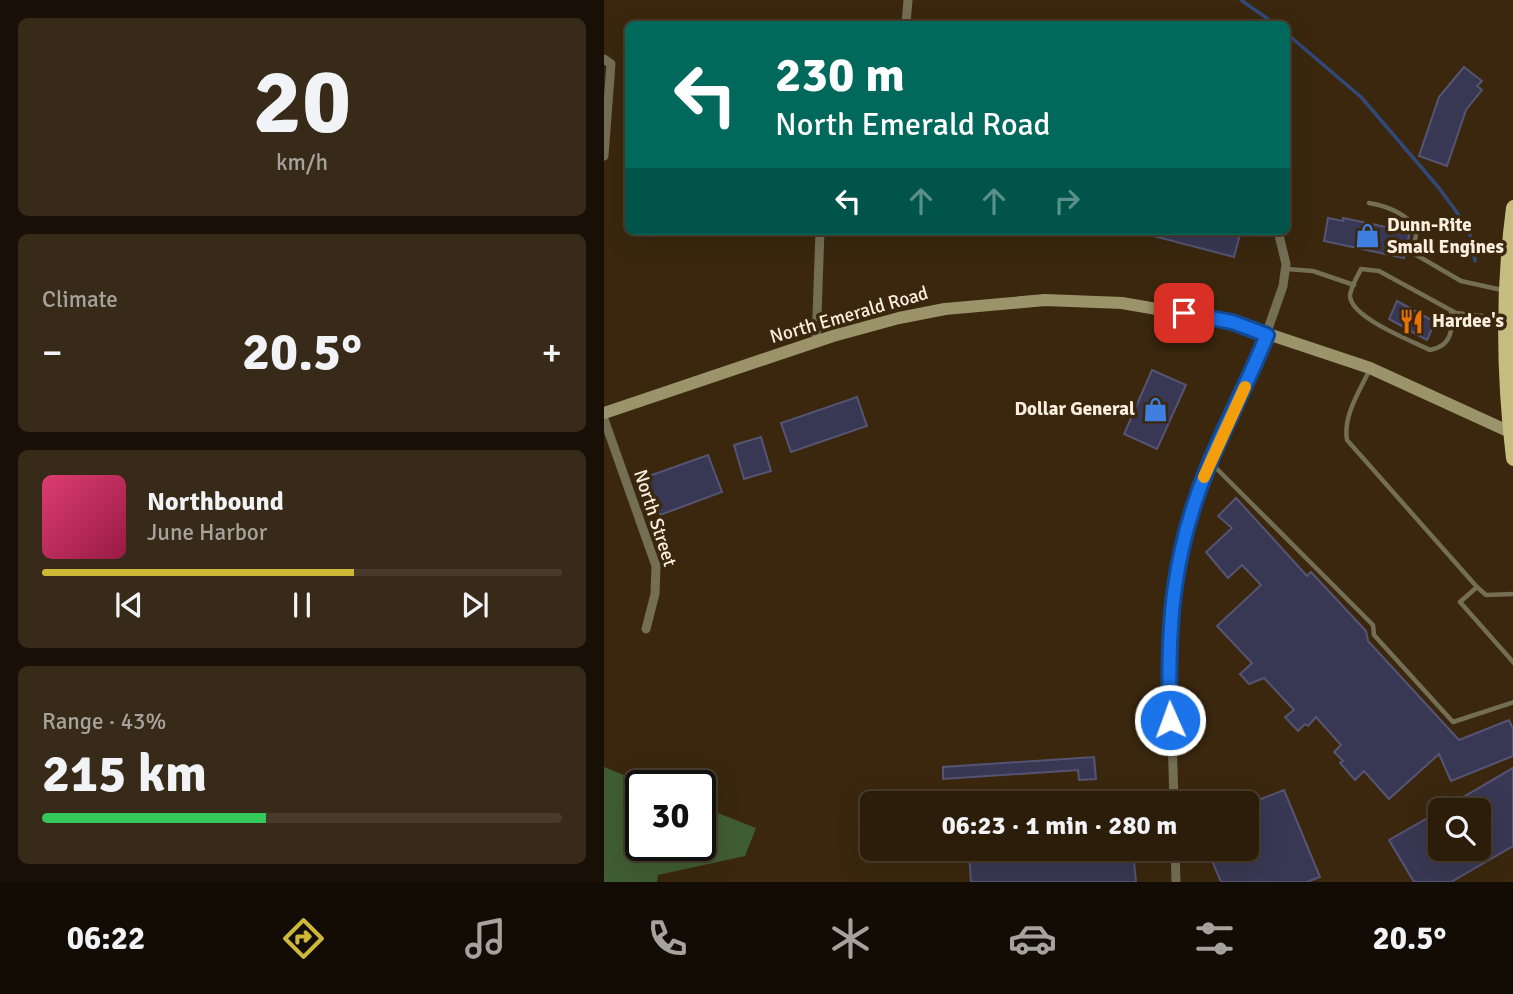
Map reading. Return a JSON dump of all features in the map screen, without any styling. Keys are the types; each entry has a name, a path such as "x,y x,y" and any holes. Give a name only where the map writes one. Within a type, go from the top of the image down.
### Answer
{"highway":[{"path":"1513,208 1506,290 1513,458"}],"main road":[{"name":"North Emerald Road","path":"604,414 816,342 899,318 945,309 1045,300 1122,303 1232,322 1338,355 1511,423"}],"street":[{"path":"906,21 908,0"},
{"path":"604,59 611,64 604,156"},
{"path":"816,342 820,235"},
{"path":"1173,791 1168,665 1171,604 1187,526 1210,462 1267,335 1286,269 1285,252 1279,235"},
{"name":"North Street","path":"604,419 656,566 655,594 646,629"},
{"path":"1175,861 1176,882"}],"lane":[{"path":"1369,203 1382,205 1409,219 1417,228 1413,253 1461,281 1506,290"},
{"path":"1286,269 1313,271 1354,285"},
{"path":"1451,311 1453,328 1450,338 1438,349 1430,350 1363,316 1350,299 1361,270 1379,271 1451,311 1506,319"},
{"path":"1370,368 1348,418 1345,429 1347,440 1477,587 1486,594 1513,594"},
{"path":"1210,462 1373,625 1374,635 1453,722 1513,702"},
{"path":"1477,587 1460,602 1513,663"}],"green space":[{"path":"604,767 625,775 625,861 716,861 716,812 756,828 745,856 658,875 657,882 604,882"}],"building":[{"path":"1464,67 1482,81 1477,86 1482,90 1466,110 1447,166 1419,156 1439,97"},
{"name":"Dunn-Rite Small Engines","path":"1328,218 1343,221 1343,218 1410,232 1404,258 1324,241"},
{"path":"1150,235 1240,235 1234,257"},
{"name":"Hardee's","path":"1397,301 1435,322 1427,340 1389,319"},
{"name":"Dollar General","path":"1152,370 1186,385 1157,449 1124,434"},
{"path":"857,397 867,426 791,452 781,423"},
{"path":"761,437 771,471 744,479 734,445"},
{"path":"708,455 722,492 660,515 646,477"},
{"path":"1236,498 1307,576 1311,572 1366,631 1368,641 1459,740 1509,720 1513,729 1513,756 1451,781 1439,754 1389,799 1364,771 1355,780 1334,752 1341,745 1316,717 1308,726 1305,724 1298,731 1285,717 1294,710 1264,678 1249,684 1240,674 1252,663 1217,626 1261,585 1242,565 1228,578 1206,552 1232,528 1218,516"},
{"path":"1094,757 1096,779 1079,780 1078,770 943,779 943,767"},
{"path":"1513,768 1513,846 1491,859 1491,798 1462,798"},
{"path":"1284,790 1320,877 1307,882 1221,882 1212,861 1259,861 1259,800"},
{"path":"1428,818 1428,861 1487,861 1451,882 1414,882 1389,840"},
{"path":"970,861 1134,861 1136,882 971,882"}],"waterway":[{"path":"1241,0 1271,21"},
{"path":"1290,36 1361,97 1439,188 1469,229 1475,261"}],"slow traffic":[{"path":"1204,477 1245,387"}],"place":[{"name":"Dunn-Rite Small Engines","path":"1367,236"},
{"name":"Hardee's","path":"1412,321"},
{"name":"Dollar General","path":"1155,409"}],"route":[{"path":"1170,720 1169,631 1180,552 1210,462 1267,335 1232,322 1184,313"}]}
